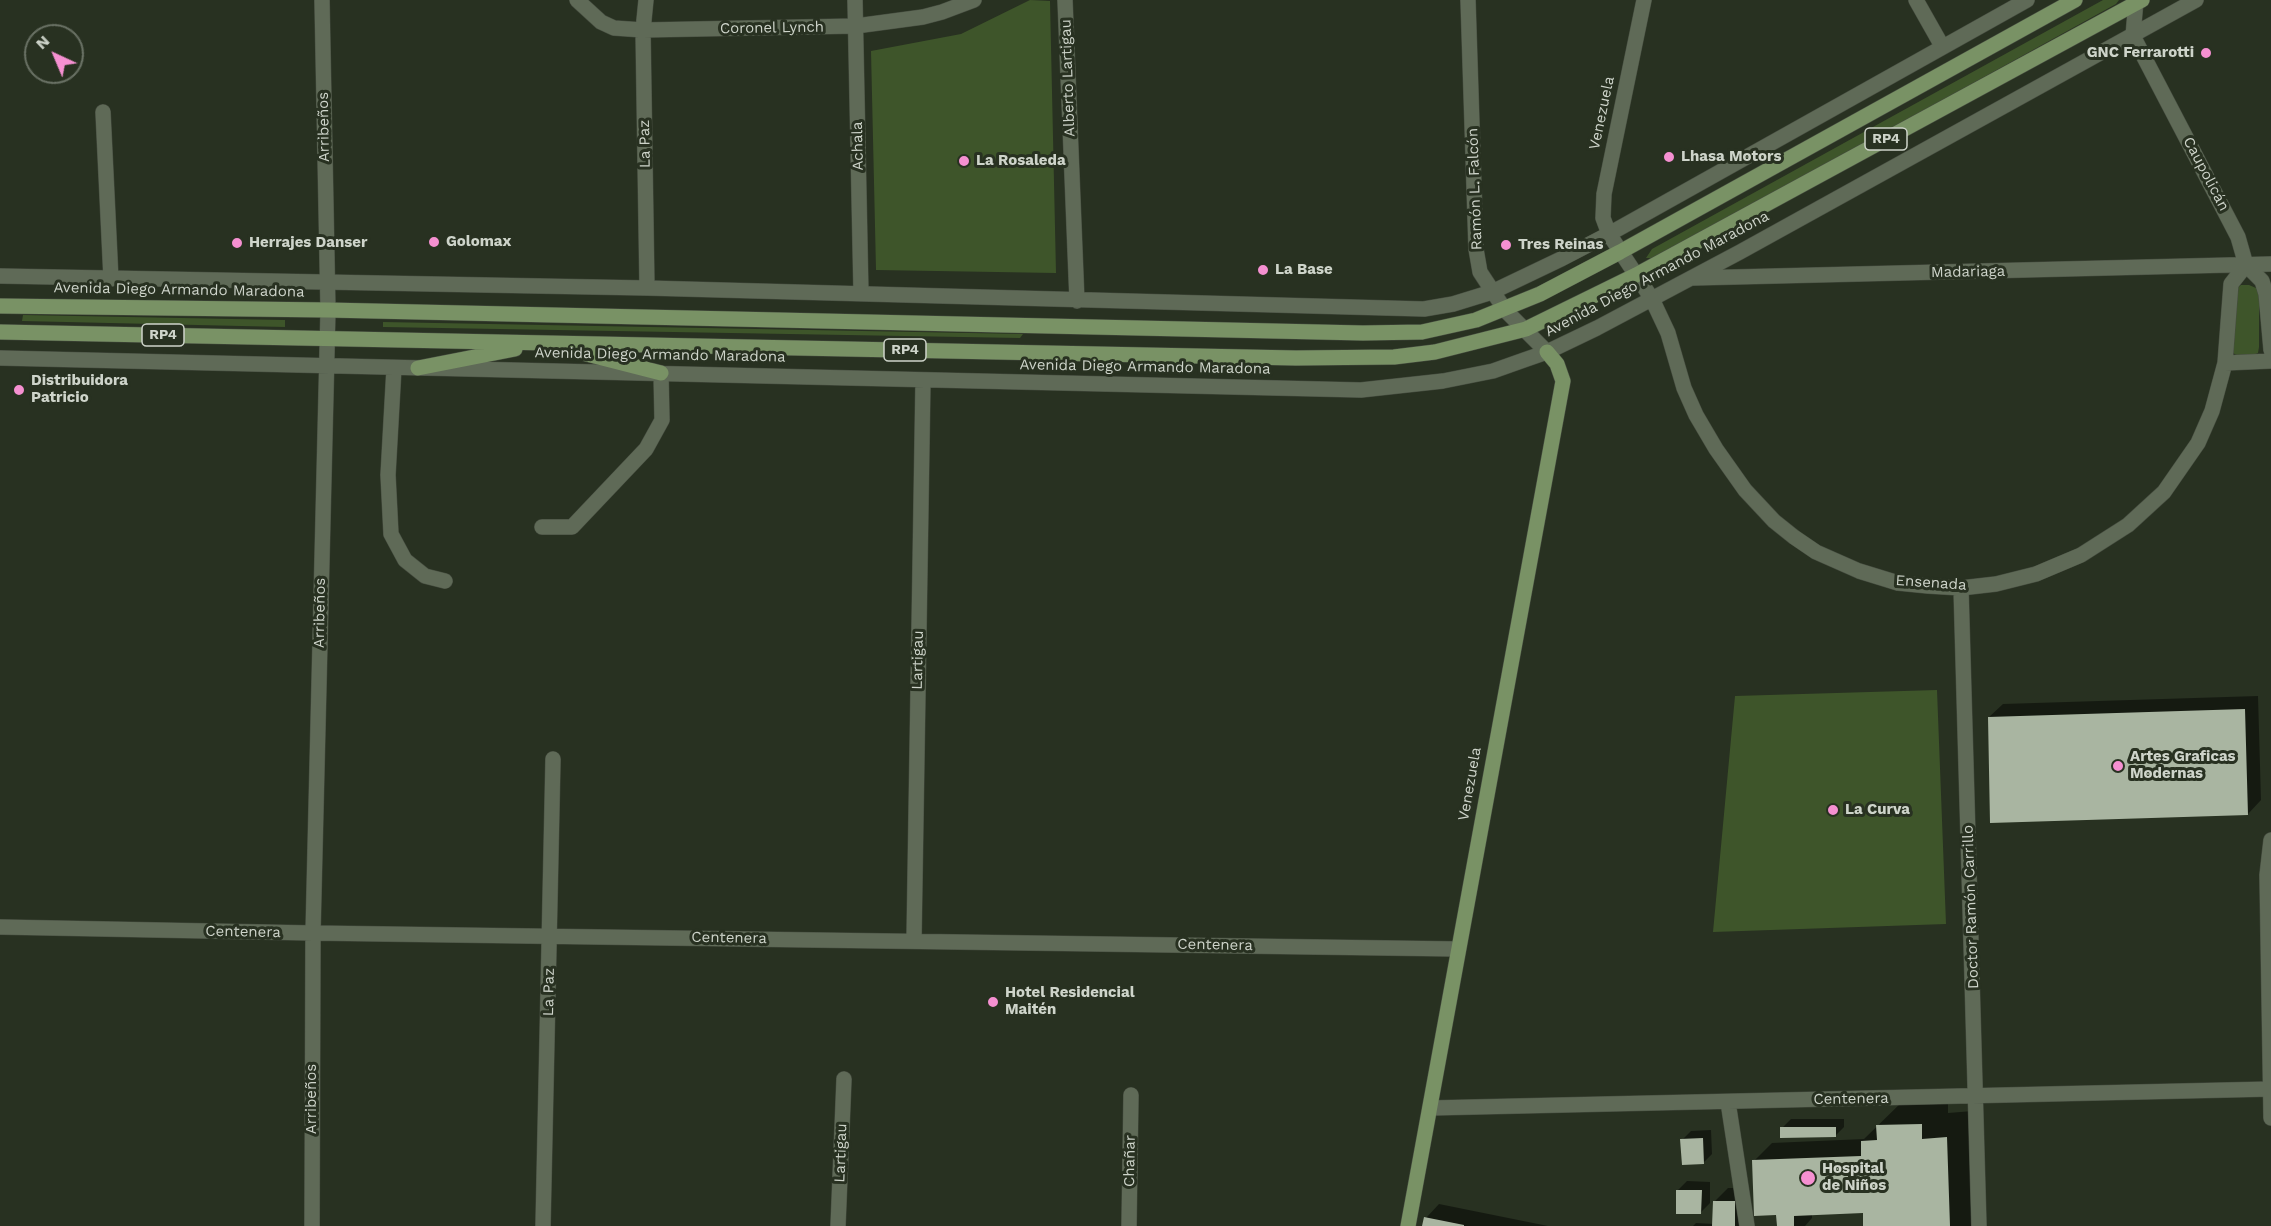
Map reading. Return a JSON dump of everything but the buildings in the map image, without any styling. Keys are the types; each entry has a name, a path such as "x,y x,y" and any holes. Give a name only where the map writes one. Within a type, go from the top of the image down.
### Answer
{"main road":[{"name":"Avenida Diego Armando Maradona","path":"0,306 328,310 1363,333 1422,332 1476,320 1540,294 2075,0"},
{"name":"Avenida Diego Armando Maradona","path":"0,332 1296,358 1394,357 1435,352 1526,329 1636,276 2138,1"},
{"path":"418,368 545,343 661,373"},
{"name":"Venezuela","path":"1408,1226 1563,381 1557,364 1547,352"}],"street":[{"name":"Arribeños","path":"312,1226 313,933 328,310 322,0"},
{"name":"Coronel Lynch","path":"577,0 601,22 614,28 643,30 856,26 923,17 974,0"},
{"name":"La Paz","path":"646,0 643,30 647,288"},
{"name":"Achala","path":"855,0 861,293"},
{"name":"Alberto Lartigau","path":"1065,0 1077,301"},
{"name":"Ramón L. Falcón","path":"1468,0 1476,249 1480,272 1505,310 1547,352"},
{"name":"Venezuela","path":"1609,234 1603,218 1604,194 1644,0"},
{"path":"1916,0 1942,46"},
{"name":"Avenida Diego Armando Maradona","path":"0,276 647,288 1424,309 1453,304 1492,292 1609,234 2027,0"},
{"name":"Avenida Diego Armando Maradona","path":"0,358 1361,390 1432,383 1493,370 1547,352 1652,299 2196,0"},
{"path":"2133,36 2138,1"},
{"name":"Caupolicán","path":"2133,36 2238,237 2246,265 2262,280 2271,350"},
{"path":"103,112 111,279"},
{"name":"Ensenada","path":"1609,234 1652,299 1668,333 1684,388 1696,415 1716,449 1745,490 1774,521 1816,552 1859,571 1898,583 1961,588 1996,584 2036,574 2081,555 2128,525 2164,492 2198,443 2212,411 2225,363 2230,284 2246,265"},
{"name":"Madariaga","path":"1690,278 2271,264"},
{"path":"2225,363 2271,361"},
{"path":"394,368 388,475 391,534 405,560 425,576 445,581"},
{"path":"542,527 572,527 646,448 662,420 661,373"},
{"name":"Lartigau","path":"914,940 923,380"},
{"name":"Doctor Ramón Carrillo","path":"1961,588 1979,1226"},
{"name":"La Paz","path":"543,1226 553,759"},
{"path":"2271,840 2267,875 2271,1118"},
{"name":"Centenera","path":"0,927 1458,948"},
{"name":"Lartigau","path":"838,1226 844,1079"},
{"name":"Centenera","path":"1430,1108 2270,1089"},
{"name":"Chañar","path":"1129,1226 1131,1095"},
{"path":"1728,1102 1747,1226"}],"green space":[{"name":"La Rosaleda","path":"1030,0 1050,1 1056,273 876,270 871,51 961,34"},
{"path":"2103,0 2119,0 2116,4 1657,258 1646,258 1652,249"},
{"path":"2241,285 2256,288 2259,295 2259,347 2258,353 2238,356 2233,353 2232,347 2236,289"},
{"path":"23,315 285,320 285,327 22,321"},
{"path":"383,322 1023,334 1020,338 383,327"},
{"name":"La Curva","path":"1937,690 1946,924 1713,932 1735,696"}],"place":[{"name":"GNC Ferrarotti","path":"2206,53"},
{"name":"Lhasa Motors","path":"1669,157"},
{"name":"La Rosaleda","path":"964,161"},
{"name":"Golomax","path":"434,242"},
{"name":"Herrajes Danser","path":"237,243"},
{"name":"Tres Reinas","path":"1506,245"},
{"name":"La Base","path":"1263,270"},
{"name":"Distribuidora Patricio","path":"19,390"},
{"name":"Artes Graficas Modernas","path":"2118,766"},
{"name":"La Curva","path":"1833,810"},
{"name":"Hotel Residencial Maitén","path":"993,1002"},
{"name":"Hospital de Niños","path":"1808,1178"}]}
